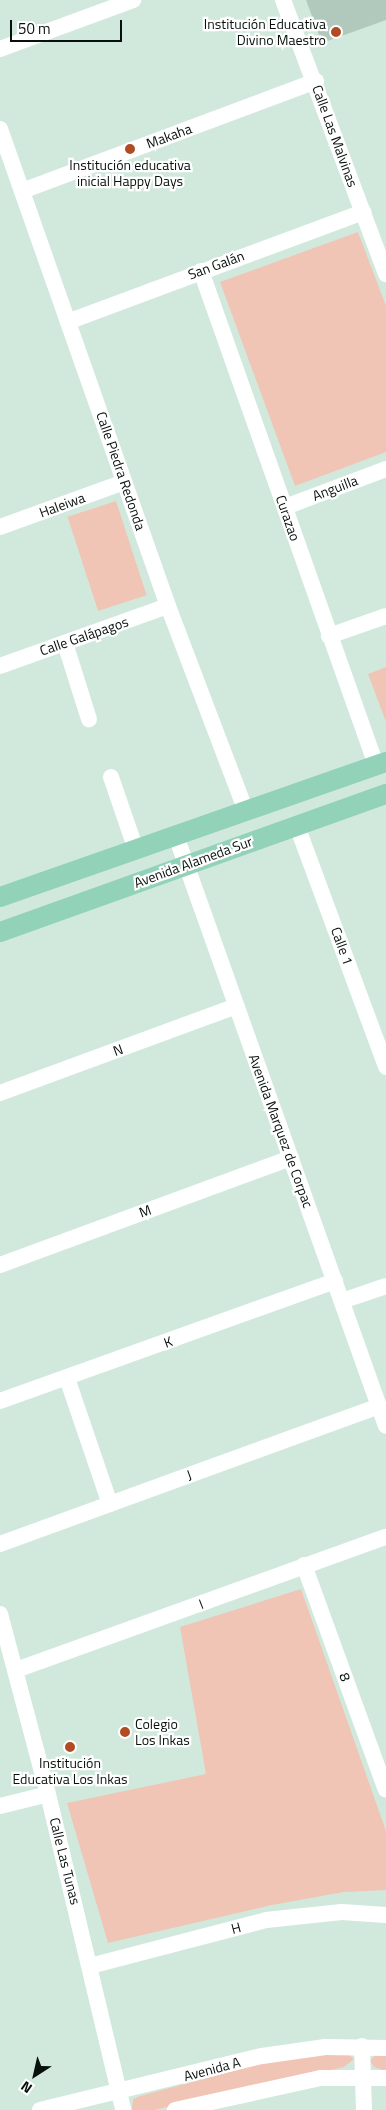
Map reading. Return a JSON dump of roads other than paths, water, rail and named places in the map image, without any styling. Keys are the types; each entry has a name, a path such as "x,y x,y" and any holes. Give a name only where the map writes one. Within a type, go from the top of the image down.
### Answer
{"main road":[{"path":"0,897 381,764"},
{"name":"Avenida Alameda Sur","path":"0,932 386,794"}],"street":[{"path":"0,49 133,0"},
{"name":"Calle Las Malvinas","path":"282,0 316,81 386,274"},
{"name":"Makaha","path":"22,191 316,81"},
{"name":"Calle Piedra Redonda","path":"0,129 70,321 168,606 246,811"},
{"name":"San Galán","path":"70,321 201,270 363,212"},
{"name":"Curazao","path":"201,270 329,636 381,764"},
{"name":"Anguilla","path":"285,507 386,469"},
{"name":"Haleiwa","path":"0,527 124,482"},
{"name":"Calle Galápagos","path":"0,666 168,606"},
{"path":"329,636 386,616"},
{"path":"66,642 89,719"},
{"path":"111,778 136,850"},
{"name":"Calle 1","path":"297,826 386,1066"},
{"name":"Avenida Marquez de Corpac","path":"176,836 386,1426"},
{"name":"N","path":"0,1093 237,1006"},
{"name":"M","path":"0,1265 291,1158"},
{"name":"K","path":"0,1401 335,1281"},
{"path":"342,1301 386,1286"},
{"path":"67,1378 110,1504"},
{"name":"J","path":"0,1544 379,1406"},
{"name":"I","path":"16,1670 386,1537"},
{"name":"8","path":"304,1565 386,1790"},
{"name":"Calle Las Tunas","path":"0,1614 48,1794 123,2110"},
{"path":"0,1806 48,1794"},
{"name":"H","path":"90,1966 266,1920 342,1912 386,1915"},
{"path":"362,2046 364,2110"},
{"name":"Avenida A","path":"40,2110 119,2093 262,2056 325,2047 362,2046 386,2048"},
{"path":"175,2110 313,2079 386,2078"}],"place":[{"name":"Institución Educativa Divino Maestro","path":"336,32"},
{"name":"Institución educativa inicial Happy Days","path":"130,149"},
{"name":"Colegio Los Inkas","path":"125,1732"},
{"name":"Institución Educativa Los Inkas","path":"70,1747"}]}
